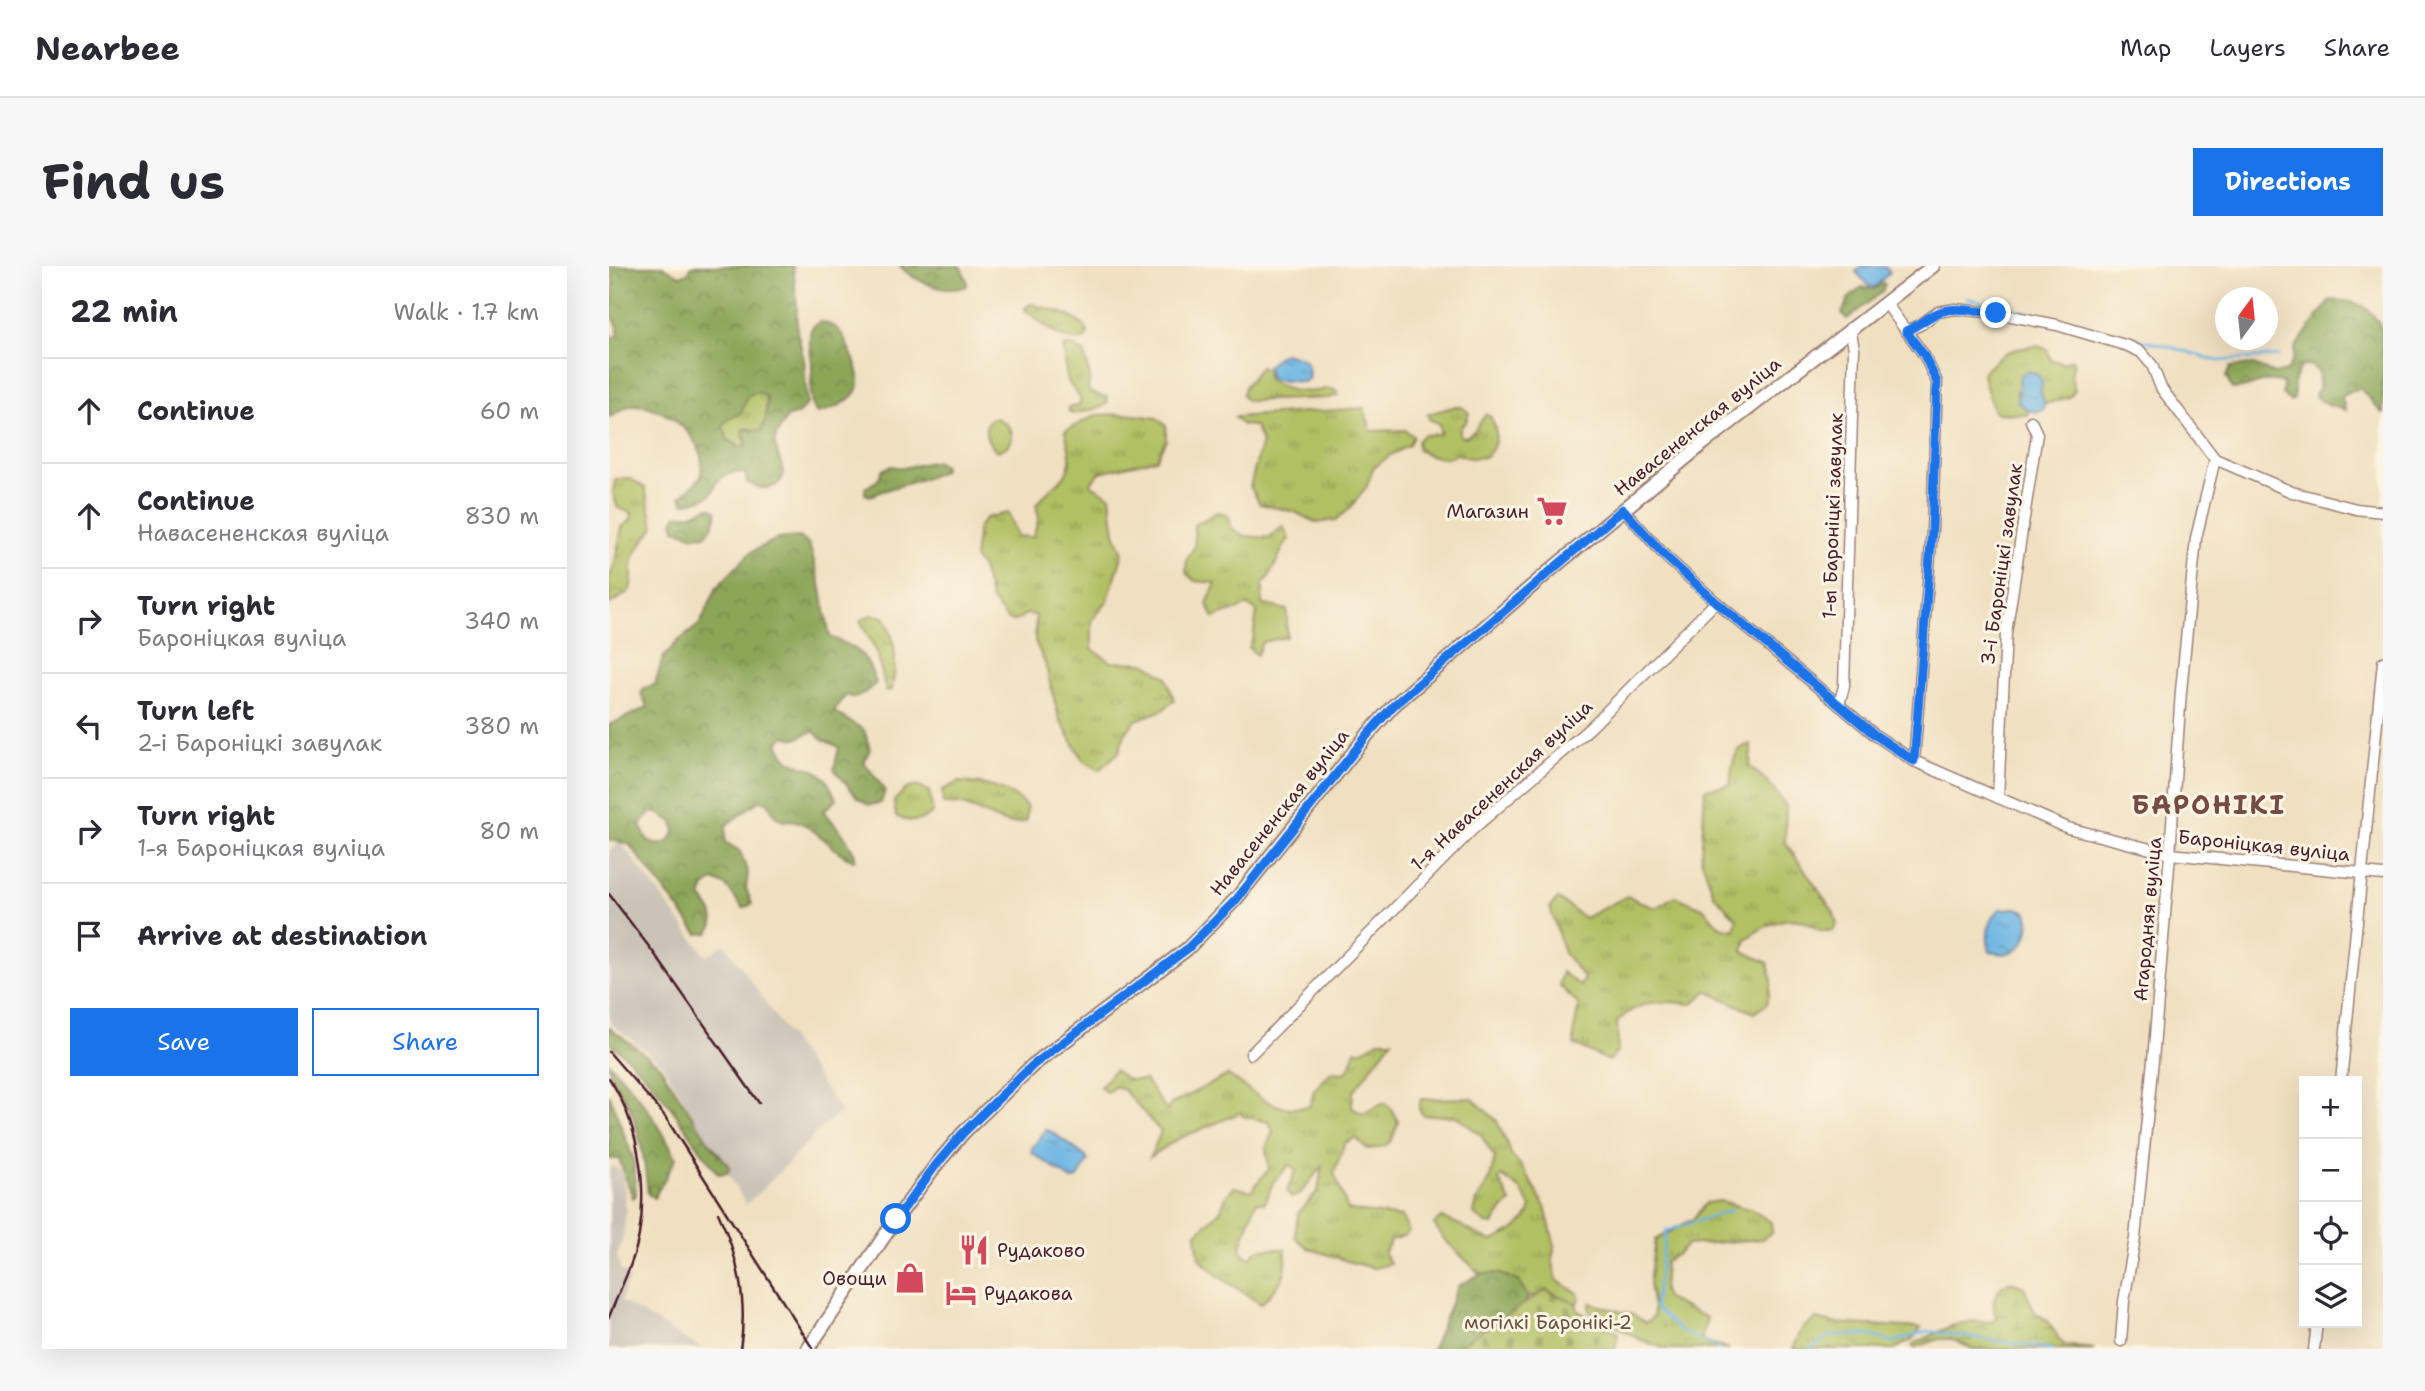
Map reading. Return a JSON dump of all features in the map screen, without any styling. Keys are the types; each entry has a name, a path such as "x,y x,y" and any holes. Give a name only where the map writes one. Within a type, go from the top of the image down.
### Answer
{"main road":[{"name":"Навасененская вуліца","path":"808,1349 860,1268 963,1133 1033,1065 1187,949 1236,900 1393,706 1623,509 1850,328 1933,266"}],"street":[{"path":"1885,302 1924,355 1937,382 1932,530 1914,761"},
{"path":"1906,331 1938,312 1955,309 1996,313 2057,325 2128,346 2141,352 2152,365 2161,388 2215,459 2292,492 2356,509 2383,512"},
{"name":"1-ы Бароніцкі завулак","path":"1839,705 1844,687 1854,376 1854,349 1850,328"},
{"name":"3-і Бароніцкі завулак","path":"1998,798 2006,633 2037,434 2031,421"},
{"name":"Агародняя вуліца","path":"2121,1341 2139,1201 2196,538 2215,459"},
{"name":"Бароніцкая вуліца","path":"1623,509 1666,557 1716,602 1875,735 1914,761 2068,828 2170,854 2383,875"},
{"name":"1-я Навасененская вуліца","path":"1251,1054 1474,828 1590,728 1716,602"},
{"path":"2342,1076 2383,662"},
{"path":"2314,1349 2316,1328"}],"shaded area":[{"path":"621,843 706,956 725,944 841,1112 823,1126 746,1204 662,1063 609,1022 609,850"},
{"path":"615,1167 623,1173 626,1210 623,1237 617,1256 621,1271 630,1275 621,1301 702,1349 609,1349 609,1168"}],"green space":[{"path":"610,266 662,266 680,276 689,272 691,266 793,266 797,331 804,360 807,404 797,415 788,416 778,431 775,447 783,472 780,482 767,488 760,487 747,482 745,473 734,473 720,479 713,492 706,497 684,503 681,497 701,477 702,465 699,449 686,430 661,412 642,406 630,406 609,417 609,333 613,338 618,336 618,326 611,314 614,285","holes":["761,393 767,398 766,418 761,430 742,430 747,444 740,447 727,439 723,427 727,420 741,413 747,397"]},
{"path":"900,266 960,266 967,286 940,288 913,277"},
{"path":"1882,283 1885,284 1882,292 1847,319 1842,314 1848,299 1862,287 1875,289"},
{"path":"2330,300 2348,301 2362,306 2374,316 2383,332 2383,414 2360,388 2341,396 2346,410 2328,405 2315,396 2319,372 2310,365 2300,367 2294,379 2294,399 2290,401 2282,394 2283,383 2275,381 2232,389 2226,377 2230,367 2254,365 2274,374 2287,371 2295,348"},
{"path":"1031,304 1063,313 1077,321 1088,332 1085,339 1069,339 1054,332 1026,311 1025,308"},
{"path":"820,322 832,325 842,335 857,368 859,382 847,401 817,413 811,396 810,333"},
{"path":"1065,346 1072,346 1084,353 1090,377 1088,389 1091,393 1107,397 1108,402 1102,407 1072,414 1069,412 1068,408 1080,405 1080,401 1078,394 1069,384 1063,350"},
{"path":"2037,346 2047,349 2051,360 2063,363 2072,359 2074,362 2071,376 2075,390 2069,397 2045,404 2041,394 2017,391 2018,402 2028,411 2028,415 1998,413 1993,410 1983,373 2007,352"},
{"path":"1260,367 1266,370 1267,378 1283,387 1302,391 1331,389 1337,391 1338,395 1328,398 1247,401 1242,396 1245,386"},
{"path":"761,393 767,398 766,418 762,430 746,428 742,434 747,444 740,447 727,439 723,427 727,420 741,413 747,397"},
{"path":"1462,407 1469,413 1460,428 1460,436 1466,437 1486,414 1490,416 1496,437 1486,457 1471,458 1457,454 1445,458 1418,450 1417,441 1423,435 1439,434 1439,424 1429,419 1428,414"},
{"path":"1364,408 1371,431 1405,430 1413,436 1409,445 1373,468 1367,486 1349,509 1336,520 1317,523 1295,512 1260,504 1250,486 1262,442 1255,426 1242,425 1234,417"},
{"path":"1127,414 1157,418 1166,426 1166,440 1156,459 1100,472 1090,484 1110,496 1115,533 1123,553 1108,600 1092,621 1092,649 1112,662 1145,663 1166,677 1174,700 1163,710 1136,720 1125,734 1119,752 1099,770 1083,760 1059,718 1045,663 1035,641 1036,615 1026,614 1015,621 1008,620 991,599 982,568 974,558 978,527 986,518 1008,513 1017,536 1033,537 1039,518 1036,505 1062,479 1069,467 1070,453 1065,431 1096,415"},
{"path":"996,418 1007,426 1012,435 1009,444 997,451 986,433 989,420"},
{"path":"936,461 944,466 942,471 870,496 865,494 865,488 878,480 882,470 891,466 903,468"},
{"path":"629,478 645,488 654,527 634,556 630,590 610,604 609,579 622,527 631,520 632,513 618,508 613,492 615,480"},
{"path":"709,507 716,510 716,517 706,535 694,536 675,529 673,521 677,515 692,514"},
{"path":"1217,512 1227,514 1232,529 1245,536 1269,538 1283,526 1289,539 1263,584 1262,604 1287,610 1287,637 1262,642 1257,655 1249,648 1257,611 1247,605 1214,618 1207,604 1216,583 1195,581 1186,573 1187,559 1195,546 1194,525"},
{"path":"799,537 809,544 830,637 860,653 872,672 876,683 855,698 846,695 834,712 864,730 870,749 864,762 885,790 881,803 869,805 858,798 834,769 839,747 823,740 813,731 796,739 785,736 778,742 787,758 824,777 837,799 824,811 846,838 855,854 854,861 845,857 810,828 792,820 783,821 775,816 768,802 760,800 726,825 725,842 740,851 748,873 746,888 752,904 743,908 726,886 714,880 705,887 701,897 713,914 712,928 709,933 698,934 629,844 609,840 609,725 648,707 641,694 644,688 655,685 663,658 677,642 700,624 717,587 751,552 777,539","holes":["651,812 673,822 675,832 668,842 657,845 647,839 640,826"]},
{"path":"871,615 884,617 894,644 895,671 892,690 886,691 877,652 860,621"},
{"path":"1751,744 1750,767 1768,782 1786,806 1785,842 1833,911 1837,924 1833,931 1820,930 1802,921 1787,919 1765,927 1746,939 1743,951 1768,963 1772,980 1767,1004 1754,1013 1707,991 1692,1004 1651,1003 1626,1014 1617,1022 1618,1051 1609,1061 1574,1044 1579,1005 1559,985 1562,972 1580,986 1584,978 1564,953 1550,907 1558,899 1585,918 1627,896 1655,908 1675,896 1703,908 1720,927 1734,930 1737,919 1714,895 1701,858 1705,789 1730,785 1736,755 1744,746"},
{"path":"959,782 1005,791 1027,807 1026,821 1005,822 968,807 943,804 942,790"},
{"path":"916,786 929,791 933,813 915,821 896,816 894,801 906,789"},
{"path":"609,1027 659,1065 709,1142 730,1167 727,1173 718,1174 654,1086 625,1055 609,1043"},
{"path":"1380,1040 1392,1040 1353,1092 1352,1108 1363,1114 1383,1103 1390,1107 1398,1121 1394,1134 1386,1145 1381,1147 1367,1149 1356,1138 1345,1143 1334,1173 1348,1210 1402,1217 1409,1231 1405,1236 1391,1240 1384,1253 1390,1264 1374,1268 1308,1248 1295,1237 1298,1213 1318,1191 1322,1166 1299,1195 1291,1197 1287,1191 1296,1170 1289,1165 1273,1182 1265,1203 1256,1202 1240,1250 1249,1258 1259,1249 1285,1249 1286,1266 1282,1280 1261,1304 1218,1276 1199,1258 1196,1234 1221,1210 1226,1196 1234,1187 1251,1191 1269,1169 1266,1148 1273,1131 1269,1122 1242,1116 1242,1112 1178,1139 1150,1157 1161,1132 1124,1090 1115,1086 1107,1093 1100,1087 1114,1070 1129,1080 1145,1080 1167,1111 1171,1104 1228,1075 1257,1096 1276,1105 1286,1108 1310,1106 1314,1090 1331,1072 1345,1073 1351,1065 1355,1050 1362,1050"},
{"path":"609,1063 647,1108 676,1158 654,1198 648,1194 634,1118 614,1081"},
{"path":"609,1094 633,1158 636,1195 633,1198 619,1159 609,1159"},
{"path":"1472,1098 1497,1121 1512,1156 1523,1168 1545,1207 1555,1246 1552,1258 1557,1280 1578,1293 1580,1299 1575,1305 1548,1293 1528,1297 1519,1281 1498,1273 1480,1274 1443,1238 1434,1224 1441,1218 1448,1220 1492,1241 1521,1224 1531,1207 1521,1190 1502,1176 1499,1180 1511,1202 1502,1210 1493,1225 1486,1224 1474,1214 1477,1200 1490,1179 1495,1158 1481,1135 1456,1116 1423,1115 1419,1109 1421,1099"},
{"path":"1721,1201 1752,1210 1771,1222 1772,1232 1762,1239 1687,1245 1665,1262 1663,1291 1667,1299 1707,1318 1701,1340 1729,1349 1666,1349 1639,1339 1589,1311 1590,1303 1634,1315 1646,1323 1654,1316 1649,1283 1655,1240 1693,1219 1706,1203"},
{"path":"1498,1273 1519,1281 1528,1297 1501,1349 1432,1349 1458,1286 1480,1274"},
{"path":"2014,1283 2024,1287 2034,1311 2047,1321 2064,1345 2094,1349 1973,1349 1951,1339 1939,1339 1914,1348 1912,1345 1959,1324 1992,1322 1996,1317 1996,1295 2004,1284"},
{"name":"могілкі Баронікі-2","path":"1546,1290 1576,1303 1578,1311 1618,1333 1615,1349 1454,1349"},
{"path":"1816,1319 1834,1323 1921,1328 1913,1339 1895,1349 1793,1349 1802,1329"}],"water":[{"path":"1861,266 1884,266 1890,272 1871,288 1856,272"},
{"path":"1284,353 1306,362 1309,378 1304,382 1274,380 1269,377 1267,366"},
{"path":"2027,371 2037,374 2042,381 2041,394 2045,404 2043,410 2035,412 2018,402 2020,376"},
{"path":"2017,908 2027,912 2029,918 2029,931 2024,942 2008,953 1990,952 1988,934 1993,919 2000,909"},
{"path":"1046,1130 1086,1157 1088,1161 1078,1178 1072,1180 1032,1153 1032,1148"}],"waterway":[{"path":"1967,298 2167,346 2218,361 2279,356"},
{"path":"1719,1349 1680,1330 1654,1307 1666,1231 1732,1210"},
{"path":"1810,1349 1832,1335 1869,1335 1892,1342 1928,1331 2053,1349"}],"railway":[{"path":"609,894 759,1103"},
{"path":"609,1052 664,1115 813,1349"},
{"path":"609,1078 634,1133 642,1195 637,1245 609,1317"},
{"path":"718,1213 736,1262 742,1297 740,1349"}],"place":[{"name":"Магазин","path":"1552,511"},
{"name":"Рудаково","path":"974,1250"},
{"name":"Овощи","path":"910,1278"},
{"name":"Рудакова","path":"961,1293"}],"district":[{"name":"БАРОНІКІ","path":"2209,805"}],"route":[{"path":"896,1219 963,1133 1033,1065 1187,949 1236,900 1393,706 1623,509 1666,557 1716,602 1875,735 1914,761 1932,530 1937,382 1924,355 1906,331 1938,312 1955,309 1996,313"}]}
